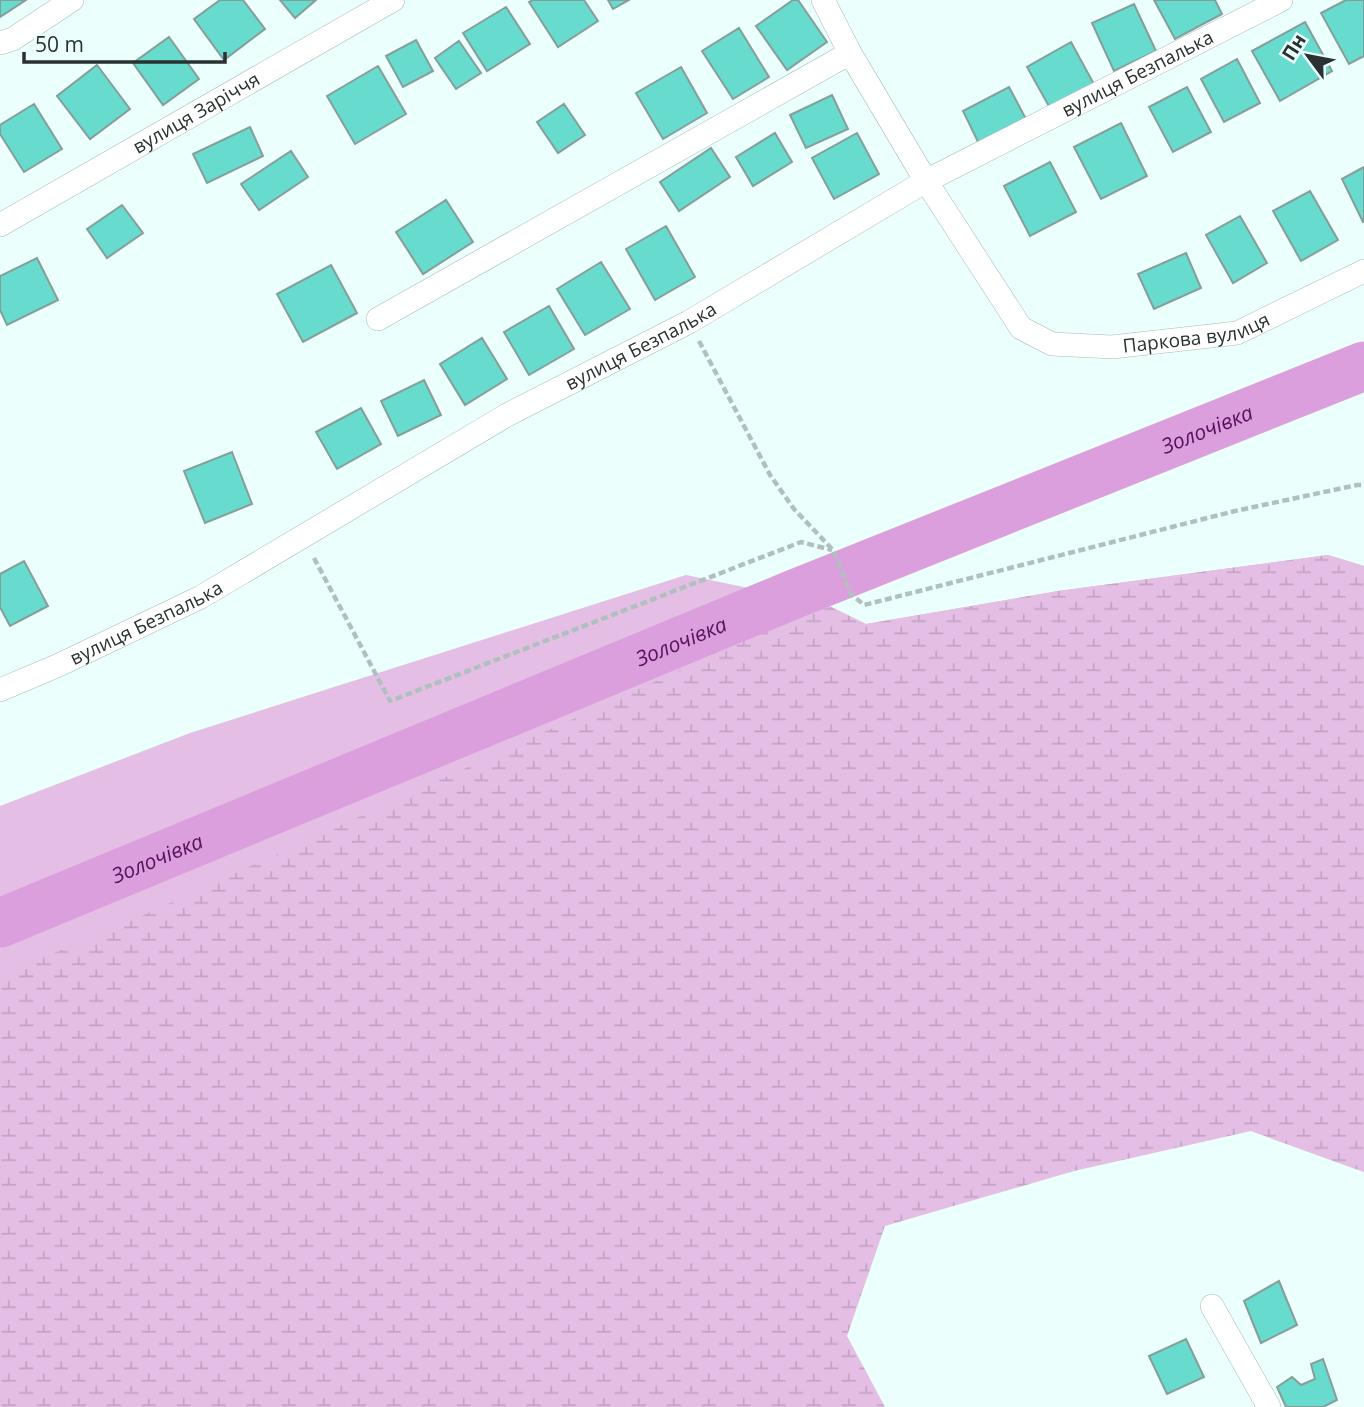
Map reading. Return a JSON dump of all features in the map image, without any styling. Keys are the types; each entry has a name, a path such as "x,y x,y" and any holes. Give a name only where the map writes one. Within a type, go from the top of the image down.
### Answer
{"street":[{"path":"0,44 13,39 72,0"},
{"name":"вулиця Заріччя","path":"0,225 393,0"},
{"path":"823,0 850,53 926,181"},
{"name":"вулиця Безпалька","path":"0,690 201,597 507,415 689,322 926,181 1281,0"},
{"path":"378,319 850,53"},
{"name":"Паркова вулиця","path":"926,181 1021,328 1052,344 1112,347 1237,333 1364,271"},
{"path":"1212,1306 1269,1407"}],"path":[{"path":"689,322 770,475 794,509 833,550 851,594 864,605 1235,511 1364,485"},
{"path":"303,536 390,701 801,542 833,550"}],"green space":[{"path":"1328,555 1364,566 1364,1172 1251,1131 0,1069 0,806 190,733 686,575 825,604 866,624 1058,591"},
{"path":"1328,555 1364,566 1364,1172 1251,1131 1074,1171 885,1226 847,1336 885,1407 0,1407 0,974 100,935 825,604 866,624 1058,591"}],"building":[{"path":"0,0 26,0 0,17"},
{"path":"220,0 243,0 265,29 224,60 194,19"},
{"path":"280,0 316,0 295,18"},
{"path":"584,0 598,21 558,47 529,2"},
{"path":"608,0 629,0 613,9"},
{"path":"793,0 798,0 827,42 787,70 756,26"},
{"path":"1154,0 1215,0 1222,14 1175,39"},
{"path":"1346,0 1364,0 1364,56 1349,64 1321,13"},
{"path":"1134,4 1156,51 1114,71 1092,23"},
{"path":"506,7 530,44 487,71 463,33"},
{"path":"1305,22 1332,71 1280,101 1252,51"},
{"path":"739,28 769,77 733,99 702,51"},
{"path":"169,37 199,79 163,105 133,63"},
{"path":"416,40 433,71 403,87 386,56"},
{"path":"459,41 481,73 456,89 435,58"},
{"path":"1071,42 1095,86 1051,110 1027,67"},
{"path":"1237,59 1260,103 1224,122 1201,79"},
{"path":"97,65 130,109 90,139 57,96"},
{"path":"378,66 406,114 355,144 327,96"},
{"path":"681,67 707,113 663,139 636,93"},
{"path":"1009,87 1026,119 979,144 963,111"},
{"path":"1187,87 1211,132 1173,152 1149,107"},
{"path":"832,95 848,129 806,148 790,115"},
{"path":"34,104 62,149 24,172 0,134 0,125"},
{"path":"564,104 585,135 558,153 537,122"},
{"path":"1121,123 1147,176 1101,199 1074,147"},
{"path":"250,127 263,156 207,183 193,154"},
{"path":"775,133 792,162 753,186 736,157"},
{"path":"857,133 879,174 834,199 812,158"},
{"path":"711,148 730,177 679,211 660,182"},
{"path":"291,151 308,177 259,210 241,184"},
{"path":"1050,162 1076,212 1030,236 1004,186"},
{"path":"1364,167 1364,222 1363,222 1342,179"},
{"path":"1310,191 1338,240 1301,261 1273,211"},
{"path":"446,200 473,242 423,274 396,232"},
{"path":"122,205 143,233 107,258 87,229"},
{"path":"1240,216 1267,263 1233,283 1206,235"},
{"path":"666,226 695,277 655,300 626,249"},
{"path":"1186,253 1201,288 1154,309 1138,274"},
{"path":"37,258 58,300 7,325 0,310 0,276"},
{"path":"601,262 630,309 585,335 557,289"},
{"path":"331,265 357,313 303,342 277,294"},
{"path":"549,306 574,349 529,375 504,332"},
{"path":"482,338 507,379 465,405 440,364"},
{"path":"424,380 441,415 398,436 381,401"},
{"path":"361,408 381,444 337,469 316,432"},
{"path":"232,452 252,504 205,523 184,471"},
{"path":"24,561 48,606 10,626 0,607 0,574"},
{"path":"1279,1281 1297,1325 1261,1343 1244,1301"},
{"path":"1186,1339 1204,1377 1167,1394 1149,1356"},
{"path":"1323,1359 1337,1400 1323,1407 1286,1407 1277,1387 1292,1377 1301,1385 1315,1379 1311,1364"}],"waterway":[{"name":"Золочівка","path":"0,923 792,595 1364,366"}]}
